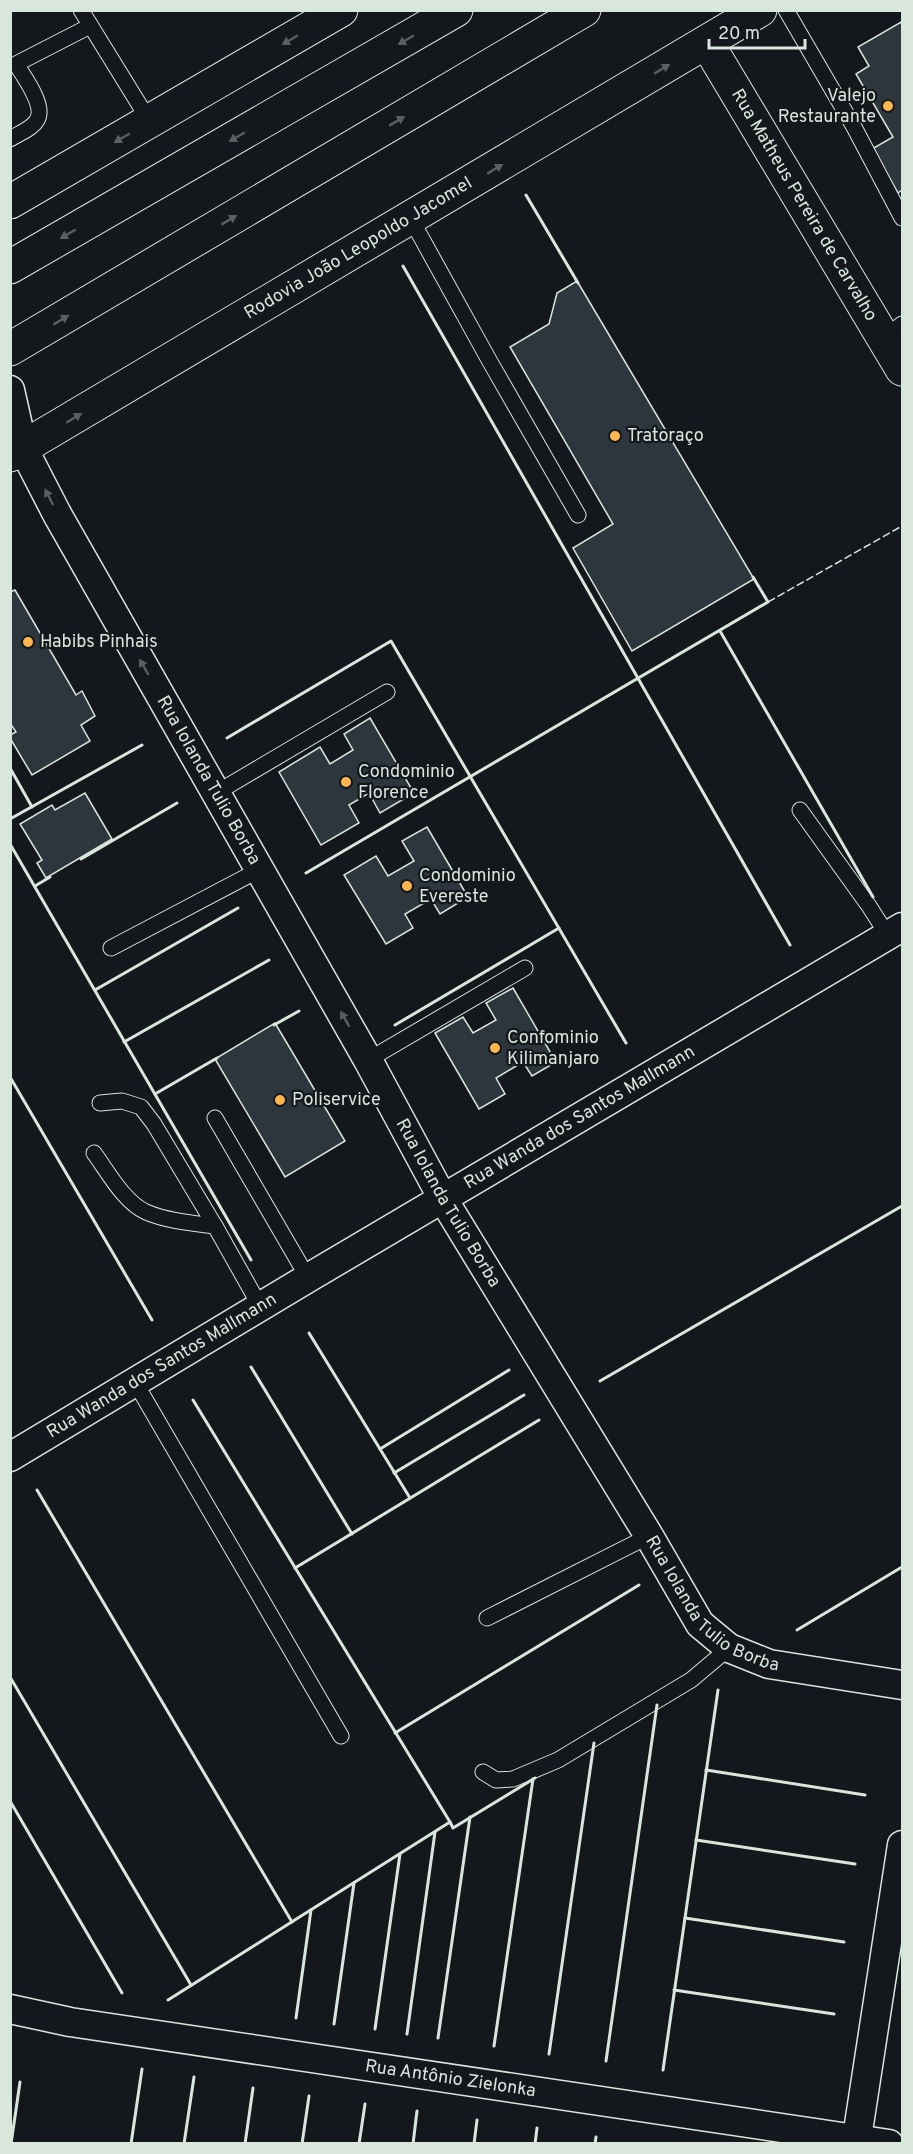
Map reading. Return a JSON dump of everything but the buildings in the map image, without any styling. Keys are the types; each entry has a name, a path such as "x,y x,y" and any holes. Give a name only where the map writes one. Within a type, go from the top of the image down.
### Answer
{"main road":[{"path":"10,202 341,10"},
{"path":"10,267 456,10"},
{"path":"10,350 584,10"},
{"name":"Rodovia João Leopoldo Jacomel","path":"17,452 760,10"},
{"name":"Rua Matheus Pereira de Carvalho","path":"706,43 893,331 903,369"}],"street":[{"name":"Rua Iolanda Tulio Borba","path":"10,390 17,452 57,514 368,1060 443,1199 649,1536 700,1624 729,1648 769,1664 903,1685"},
{"name":"Rua Wanda dos Santos Mallmann","path":"10,1457 260,1306 895,932"},
{"path":"856,2141 903,1845"},
{"name":"Rua Antônio Zielonka","path":"10,2009 70,2022 856,2141 889,2144"}],"lane":[{"path":"81,10 150,122"},
{"path":"786,10 854,127 903,218"},
{"path":"10,139 36,122 41,112 16,64 90,26"},
{"path":"411,219 578,515"},
{"path":"216,793 387,692"},
{"path":"800,810 869,906 895,932"},
{"path":"111,948 259,870"},
{"path":"368,1060 525,968"},
{"path":"100,1103 122,1101 141,1107 154,1124 215,1226 260,1306"},
{"path":"215,1118 308,1278"},
{"path":"94,1153 119,1189 145,1211 175,1220 215,1226"},
{"path":"135,1382 341,1737"},
{"path":"487,1618 649,1536"},
{"path":"483,1772 496,1780 513,1779 558,1760 691,1680 729,1648"}],"fence":[{"path":"768,602 902,526"}],"wall":[{"path":"526,195 578,283"},
{"path":"403,266 790,945"},
{"path":"306,873 768,602 753,577"},
{"path":"720,631 873,897"},
{"path":"227,738 391,641 626,1043"},
{"path":"10,819 142,745"},
{"path":"10,768 32,807"},
{"path":"81,859 177,803"},
{"path":"10,844 251,1260"},
{"path":"35,886 50,877"},
{"path":"95,990 238,908"},
{"path":"395,1025 559,928"},
{"path":"124,1042 269,960"},
{"path":"274,1025 299,1011"},
{"path":"155,1094 217,1058"},
{"path":"10,1077 152,1320"},
{"path":"600,1381 902,1206"},
{"path":"309,1333 410,1498"},
{"path":"251,1367 352,1534"},
{"path":"380,1449 509,1370"},
{"path":"394,1473 524,1395"},
{"path":"193,1400 450,1822"},
{"path":"295,1568 539,1420"},
{"path":"37,1490 292,1922"},
{"path":"797,1630 902,1567"},
{"path":"395,1733 639,1585"},
{"path":"10,1677 191,1985"},
{"path":"663,2070 718,1690"},
{"path":"606,2061 657,1705"},
{"path":"549,2054 594,1743"},
{"path":"706,1770 865,1795"},
{"path":"168,2000 450,1822 453,1828 535,1778"},
{"path":"494,2046 533,1779"},
{"path":"10,1801 122,1993"},
{"path":"438,2038 470,1817"},
{"path":"407,2034 435,1832"},
{"path":"696,1840 855,1864"},
{"path":"375,2029 400,1854"},
{"path":"334,2024 354,1883"},
{"path":"296,2018 311,1910"},
{"path":"685,1918 844,1942"},
{"path":"674,1990 834,2014"},
{"path":"131,2144 142,2069"},
{"path":"184,2144 194,2077"},
{"path":"11,2144 20,2082"},
{"path":"245,2144 253,2088"},
{"path":"302,2144 309,2096"},
{"path":"359,2144 365,2104"},
{"path":"413,2144 417,2111"},
{"path":"474,2144 477,2120"},
{"path":"535,2144 537,2128"},
{"path":"595,2144 596,2137"}],"place":[{"name":"Valejo Restaurante","path":"888,106"},
{"name":"Tratoraço","path":"615,436"},
{"name":"Habibs Pinhais","path":"28,642"},
{"name":"Condominio Florence","path":"346,782"},
{"name":"Condominio Evereste","path":"407,886"},
{"name":"Confominio Kilimanjaro","path":"495,1048"},
{"name":"Poliservice","path":"280,1100"}]}
